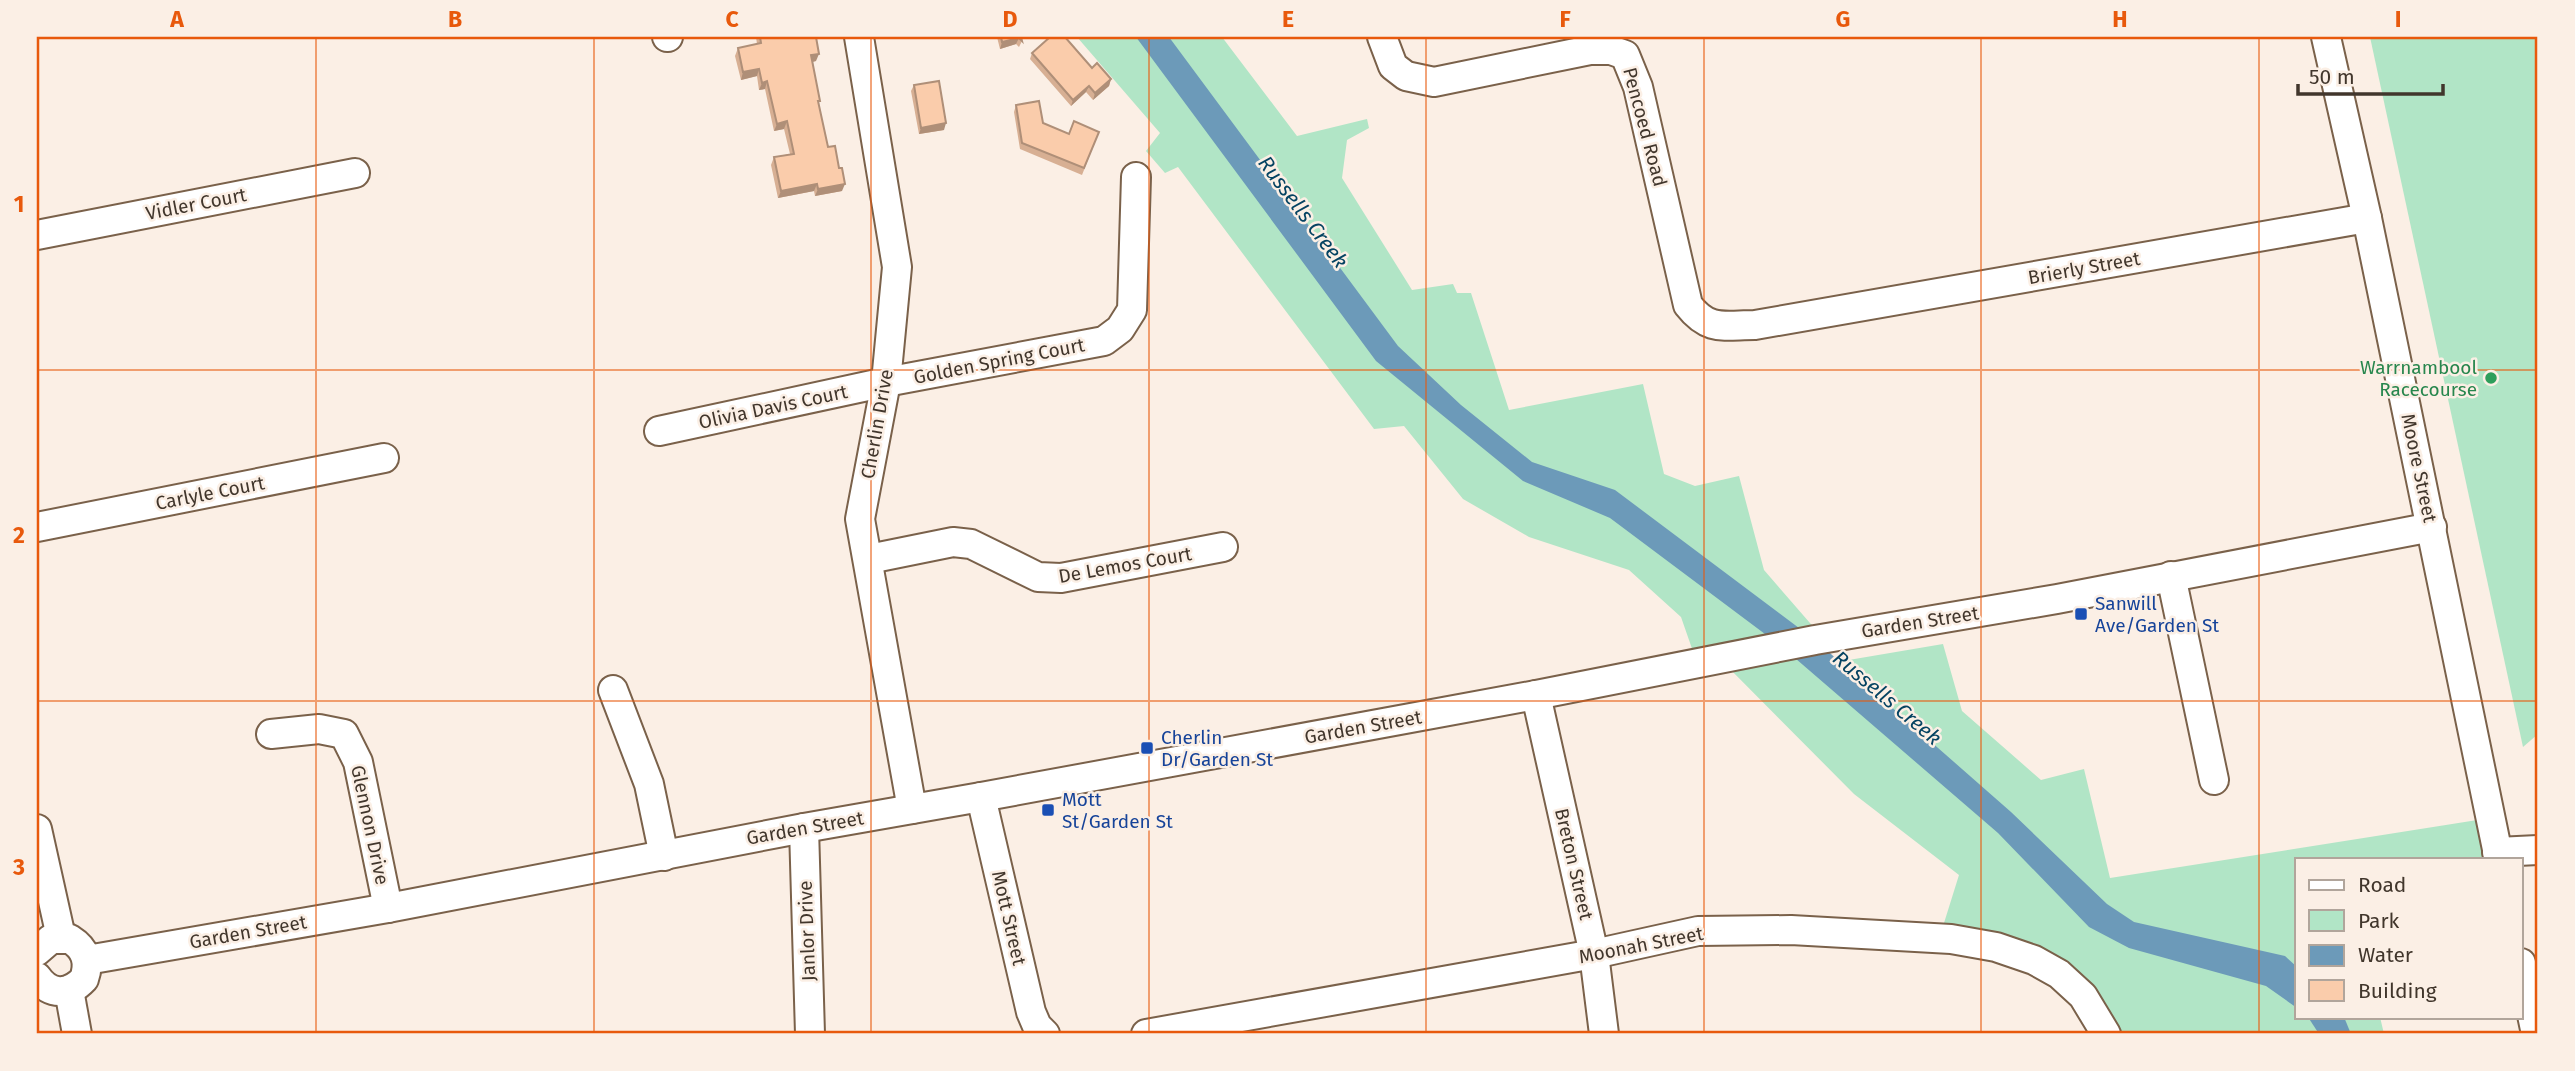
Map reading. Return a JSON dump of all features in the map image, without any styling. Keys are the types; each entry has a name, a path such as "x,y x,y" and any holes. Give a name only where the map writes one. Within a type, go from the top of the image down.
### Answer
{"street":[{"name":"Cherlin Drive","path":"859,37 897,267 886,382 860,519 912,809"},
{"name":"Pencoed Road","path":"1382,37 1393,66 1406,76 1434,82 1590,50 1631,46 1688,305 1698,318 1712,325 1755,325 1801,317"},
{"name":"Moore Street","path":"2326,37 2432,527 2498,856"},
{"name":"Vidler Court","path":"37,235 355,173"},
{"name":"Golden Spring Court","path":"886,382 1104,341 1119,329 1132,310 1136,177"},
{"name":"Brierly Street","path":"1801,317 2367,218"},
{"name":"Olivia Davis Court","path":"659,431 886,382"},
{"name":"Carlyle Court","path":"37,527 384,458"},
{"name":"Garden Street","path":"87,961 388,908 804,828 1536,695 1799,643 2057,599 2432,527"},
{"name":"De Lemos Court","path":"869,559 953,542 971,544 1038,577 1061,578 1223,547"},
{"path":"2171,576 2214,780"},
{"path":"613,690 649,784 664,856"},
{"name":"Breton Street","path":"1536,695 1594,954 1604,1034"},
{"name":"Glennon Drive","path":"271,734 319,729 344,734 358,762 388,908"},
{"name":"Mott Street","path":"981,797 1031,1012 1037,1026 1045,1034"},
{"name":"Janlor Drive","path":"804,828 810,1034"},
{"path":"37,829 61,937"},
{"path":"2498,856 2538,850"},
{"name":"Moonah Street","path":"1146,1034 1594,954 1698,931 1791,930 1962,941 1996,947 2034,960 2059,974 2083,996 2106,1034"},
{"path":"37,951 51,939 61,937 79,944 85,951 87,961 84,979 69,990 62,992 47,988 37,977"},
{"path":"2522,967 2536,1034"},
{"path":"69,990 77,1034"}],"green space":[{"path":"1077,37 1222,37 1297,136 1367,119 1369,128 1347,140 1342,178 1412,290 1453,284 1457,293 1471,293 1509,410 1643,384 1664,474 1695,486 1739,476 1764,570 1823,638 1831,663 1943,644 1962,711 2041,780 2084,769 2110,878 2490,818 2497,852 2478,858 2295,858 2295,1018 2380,1018 2384,1034 2106,1034 2059,974 1939,939 1959,875 1854,794 1720,659 1697,663 1681,617 1629,570 1529,537 1463,499 1404,426 1374,429 1178,167 1165,173 1146,151 1160,133"},
{"name":"Warrnambool Racecourse","path":"2370,37 2538,37 2538,734 2523,747"}],"water":[{"path":"1136,37 1169,37 1398,346 1461,405 1532,462 1615,490 1815,640 2011,812 2107,904 2134,922 2285,956 2295,965 2295,1007 2266,986 2129,948 2089,927 1998,833 1781,646 1610,518 1523,481 1376,361"},
{"path":"2309,1018 2344,1018 2351,1034 2319,1034"}],"building":[{"path":"760,37 816,37 819,54 811,55 818,101 828,147 835,146 845,184 818,189 817,184 781,191 774,157 794,154 787,121 777,124 767,81 762,83 759,69 743,72 738,48 761,43"},
{"path":"1001,37 1021,37 1022,41 1019,38 1002,42"},
{"path":"1050,37 1065,37 1092,68 1097,63 1111,79 1095,93 1089,86 1073,100 1032,53"},
{"path":"939,81 946,123 921,128 914,85"},
{"path":"1039,101 1043,123 1069,134 1074,121 1099,132 1084,168 1022,143 1016,105"}],"place":[{"name":"Warrnambool Racecourse","path":"2491,378"},
{"name":"Sanwill Ave/Garden St","path":"2081,614"},
{"name":"Cherlin Dr/Garden St","path":"1147,748"},
{"name":"Mott St/Garden St","path":"1048,810"}],"water label":[{"name":"Russells Creek","path":"1303,212"},
{"name":"Russells Creek","path":"1887,698"}]}
